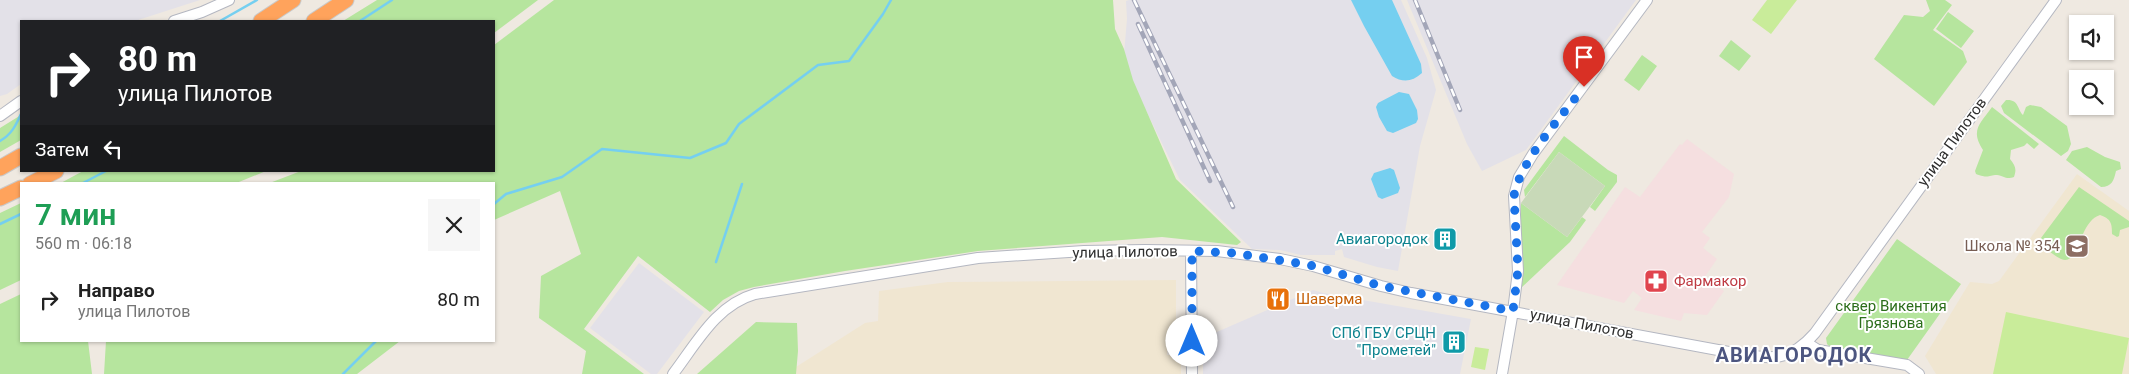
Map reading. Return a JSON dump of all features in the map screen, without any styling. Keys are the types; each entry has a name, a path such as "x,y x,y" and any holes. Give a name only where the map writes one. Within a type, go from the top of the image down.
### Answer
{"highway":[{"path":"263,20 293,0"},
{"path":"316,20 346,0"},
{"path":"0,168 20,157"},
{"path":"34,182 54,172"},
{"path":"0,198 20,188"}],"street":[{"path":"177,20 229,0"},
{"path":"1502,374 1518,270 1514,196 1519,177 1533,154 1647,0"},
{"name":"улица Пилотов","path":"673,374 714,319 742,298 755,294 978,258 1084,251 1233,253 1288,261 1314,266 1381,286 1513,311 1768,358 1790,355 1807,343 2056,0"},
{"path":"0,116 20,102"},
{"path":"1192,251 1192,374"},
{"path":"1807,343 1818,350 1907,365 1920,374"}],"shaded area":[{"path":"0,0 200,0 138,20 20,20 20,85 7,94 0,96"},
{"path":"1401,0 1427,58 1436,90 1420,146 1398,271 1344,257 1342,249 1335,251 1335,255 1301,255 1280,250 1252,249 1180,180 1131,80 1124,54 1127,19 1126,1"},
{"path":"1407,0 1636,0 1526,150 1482,171 1467,144"},
{"path":"1687,139 1734,174 1729,197 1702,232 1710,238 1703,248 1717,259 1704,278 1724,291 1707,315 1684,313 1681,321 1634,310 1642,298 1633,291 1624,303 1557,285 1625,187 1640,197 1680,144 1682,145"},
{"name":"Школа № 354","path":"2077,174 2129,211 2129,374 1936,374 1925,356 1970,282 1992,284 1999,281"},
{"path":"639,263 704,312 657,374 651,374 590,328"},
{"path":"1176,280 1176,340 1167,341 1167,355 1181,356 1181,374 785,374 865,323 878,321 879,291 948,282"},
{"path":"1313,290 1471,319 1460,374 1203,374 1203,338"}],"green space":[{"path":"377,0 538,0 495,32 495,20 345,20"},
{"path":"554,0 1113,0 1115,29 1124,49 1133,80 1176,179 1241,242 1237,245 1162,237 978,251 754,287 739,291 723,300 710,312 638,256 584,329 644,374 582,374 586,351 539,318 541,276 581,254 560,191 495,220 495,182 272,182 298,172 495,172 495,44"},
{"path":"1767,0 1797,0 1771,34 1752,20"},
{"path":"1926,0 1945,0 1952,5 1933,30 1963,51 1967,62 1934,106 1874,59 1904,15 1923,17 1930,11"},
{"path":"1948,12 1974,31 1961,48 1936,29"},
{"path":"1731,40 1751,56 1739,71 1719,56"},
{"path":"1642,55 1657,66 1639,91 1624,80"},
{"path":"2006,100 2016,103 2023,115 2026,107 2030,105 2041,107 2067,126 2071,144 2068,151 2061,156 2004,113 2001,106"},
{"path":"1992,107 2039,144 2034,149 2027,143 2024,146 2011,150 2010,159 2014,165 2015,174 2011,178 1997,175 1984,176 1976,174 1975,171 1983,150 1977,137 1978,127"},
{"path":"20,116 20,141 0,152 0,128"},
{"path":"1564,136 1617,175 1617,182 1595,211 1590,207 1605,186 1559,152 1525,197 1524,190"},
{"path":"2087,147 2105,157 2120,162 2121,169 2116,171 2113,180 2108,186 2101,187 2066,160 2072,151"},
{"path":"1559,152 1605,186 1567,237 1521,203"},
{"path":"81,172 264,172 239,182 63,182"},
{"path":"2079,187 2129,221 2129,227 2120,230 2117,237 2112,234 2109,220 2100,215 2087,226 2072,256 2067,260 2061,259 2038,242"},
{"path":"20,203 20,280 0,290 0,213"},
{"path":"1521,203 1567,237 1582,217 1586,220 1570,242 1521,288"},
{"name":"сквер Викентия Грязнова","path":"1897,239 1961,284 1907,360 1831,348 1827,344 1826,338"},
{"path":"20,294 20,342 88,342 92,374 0,374 0,304"},
{"path":"2006,312 2129,338 2122,374 1993,374"},
{"path":"756,322 797,323 798,351 796,374 697,374"},
{"path":"106,342 399,342 357,374 104,374"},
{"path":"1475,347 1489,349 1485,370 1471,367"}],"water":[{"path":"1351,0 1392,0 1421,64 1422,73 1415,78 1407,80 1400,80 1392,76"},
{"path":"1399,92 1409,94 1417,110 1418,119 1416,123 1393,133 1387,131 1376,107 1378,103"},
{"path":"1390,168 1394,170 1400,188 1398,193 1382,199 1378,197 1371,179 1374,173"}],"waterway":[{"path":"222,20 257,0"},
{"path":"362,20 392,0"},
{"path":"495,203 506,194 562,177 602,149 690,158 726,143 739,124 818,65 849,61 891,0"},
{"path":"0,141 11,132 20,116"},
{"path":"85,182 104,172"},
{"path":"716,262 742,184"},
{"path":"0,224 20,214"},
{"path":"343,374 375,342"}],"railway":[{"path":"1134,0 1233,207"},
{"path":"1415,0 1460,110"},
{"path":"1138,24 1210,181"}],"place":[{"name":"Авиагородок","path":"1445,239"},
{"name":"Школа № 354","path":"2077,246"},
{"name":"Фармакор","path":"1656,281"},
{"name":"Шаверма","path":"1278,299"},
{"name":"СПб ГБУ СРЦН \"Прометей\"","path":"1454,342"}],"district":[{"name":"АВИАГОРОДОК","path":"1794,355"}],"route":[{"path":"1192,341 1192,251 1233,253 1314,266 1340,273 1350,278 1411,293 1513,311 1518,270 1514,208 1516,185 1523,169 1533,154 1584,87"}]}
